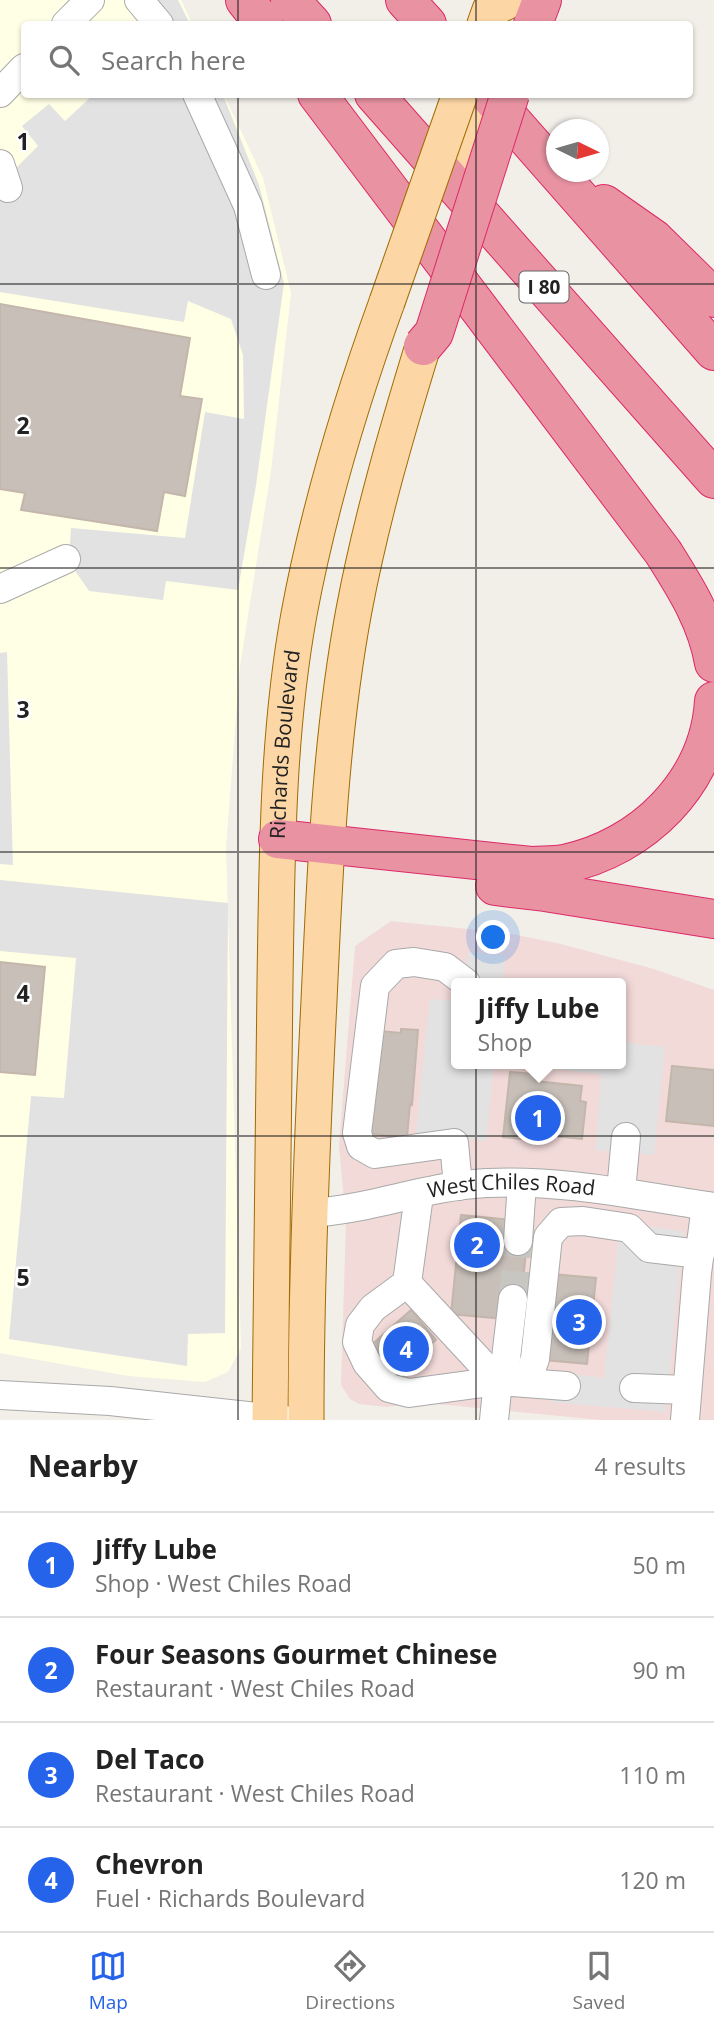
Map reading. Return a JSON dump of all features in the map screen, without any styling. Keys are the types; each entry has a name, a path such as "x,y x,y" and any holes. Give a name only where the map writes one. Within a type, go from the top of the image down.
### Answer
{"highway":[{"path":"245,0 262,21"},
{"path":"290,0 309,21"},
{"path":"405,0 424,21"},
{"path":"320,98 663,552 696,606 711,644 714,663"},
{"name":"I 80","path":"378,98 714,479"},
{"path":"492,98 546,159"},
{"path":"423,346 434,333 509,98"},
{"path":"566,182 714,351"},
{"path":"573,182 654,239 714,298"},
{"path":"277,852 531,866 561,865 592,857 650,824 680,794 702,756 714,701"},
{"path":"326,856 714,919"}],"main road":[{"name":"Richards Boulevard","path":"274,1419 277,852 284,734 304,590 355,392 459,98"},
{"path":"306,1420 309,1213 326,856 339,712 356,599 373,517 423,346 423,328 487,98"}],"street":[{"path":"69,21 90,0"},
{"path":"139,0 156,21"},
{"path":"0,93 21,71"},
{"path":"199,98 248,206 266,275"},
{"path":"0,164 8,188 0,185"},
{"path":"0,589 66,559"},
{"path":"458,1186 454,1143 374,1154 360,1146 357,1133 374,986 396,964 414,962 445,967 459,978"},
{"path":"621,1191 626,1137"},
{"path":"518,1241 522,1183"},
{"name":"West Chiles Road","path":"309,1213 337,1212 458,1186 522,1183 621,1191 710,1207"},
{"path":"419,1195 407,1283 373,1308 360,1325 357,1342 367,1363 389,1388 409,1393 498,1381 566,1386"},
{"path":"685,1420 710,1207"},
{"path":"526,1383 535,1359 548,1237 561,1222 629,1228 649,1248 704,1267"},
{"path":"407,1283 498,1381"},
{"path":"494,1420 498,1381 506,1358 513,1299"},
{"path":"634,1388 687,1390"},
{"path":"0,1395 110,1401 274,1419"}],"shaded area":[{"path":"0,0 181,0 191,21 21,21 21,98 225,98 263,178 291,293 271,471 240,666 226,847 241,1348 228,1372 205,1382 128,1376 0,1353"},
{"path":"146,0 178,0 188,21 146,21"},
{"path":"90,98 224,98 259,185 284,283 256,485 238,590 166,581 163,600 89,591 69,562 71,528 185,538 205,412 244,419 243,355 231,319 188,301 184,322 0,292 0,184 38,146 22,126 49,104 65,121"},
{"path":"7,652 13,865 0,864 0,653"},
{"path":"0,880 228,903 225,1333 188,1334 187,1366 9,1339 31,1096 64,1098 76,958 0,951"},
{"path":"391,921 507,933 561,944 654,969 714,990 714,1420 600,1420 427,1403 386,1407 359,1404 350,1399 341,1385 346,1222 339,1146 355,946"},
{"path":"468,952 505,956 503,978 465,978"},
{"path":"430,999 451,1001 451,1069 493,1069 486,1141 416,1133"},
{"path":"626,1043 665,1047 654,1155 596,1150 601,1074 553,1069 626,1069"},
{"path":"620,1223 683,1231 666,1412 551,1402 554,1372 604,1378"}],"building":[{"path":"0,304 190,338 180,396 202,399 185,496 164,492 157,531 21,510 25,493 0,489"},
{"path":"0,962 45,967 35,1075 0,1072"},
{"path":"401,1029 418,1030 407,1137 370,1134 381,1031 401,1033"},
{"path":"672,1066 714,1070 714,1126 666,1121"},
{"path":"510,1072 535,1074 535,1081 582,1086 580,1101 586,1102 582,1139 530,1134 529,1140 503,1137"},
{"path":"461,1215 513,1220 527,1242 521,1300 504,1319 451,1314"},
{"path":"552,1274 596,1278 587,1364 544,1360"},
{"path":"411,1310 436,1340 394,1377 369,1347"}],"tunnel":[{"path":"513,1299 518,1241"}],"place":[{"name":"Jiffy Lube","path":"538,1118"},
{"name":"Four Seasons Gourmet Chinese","path":"477,1245"},
{"name":"Del Taco","path":"579,1322"},
{"name":"Chevron","path":"406,1349"}]}
